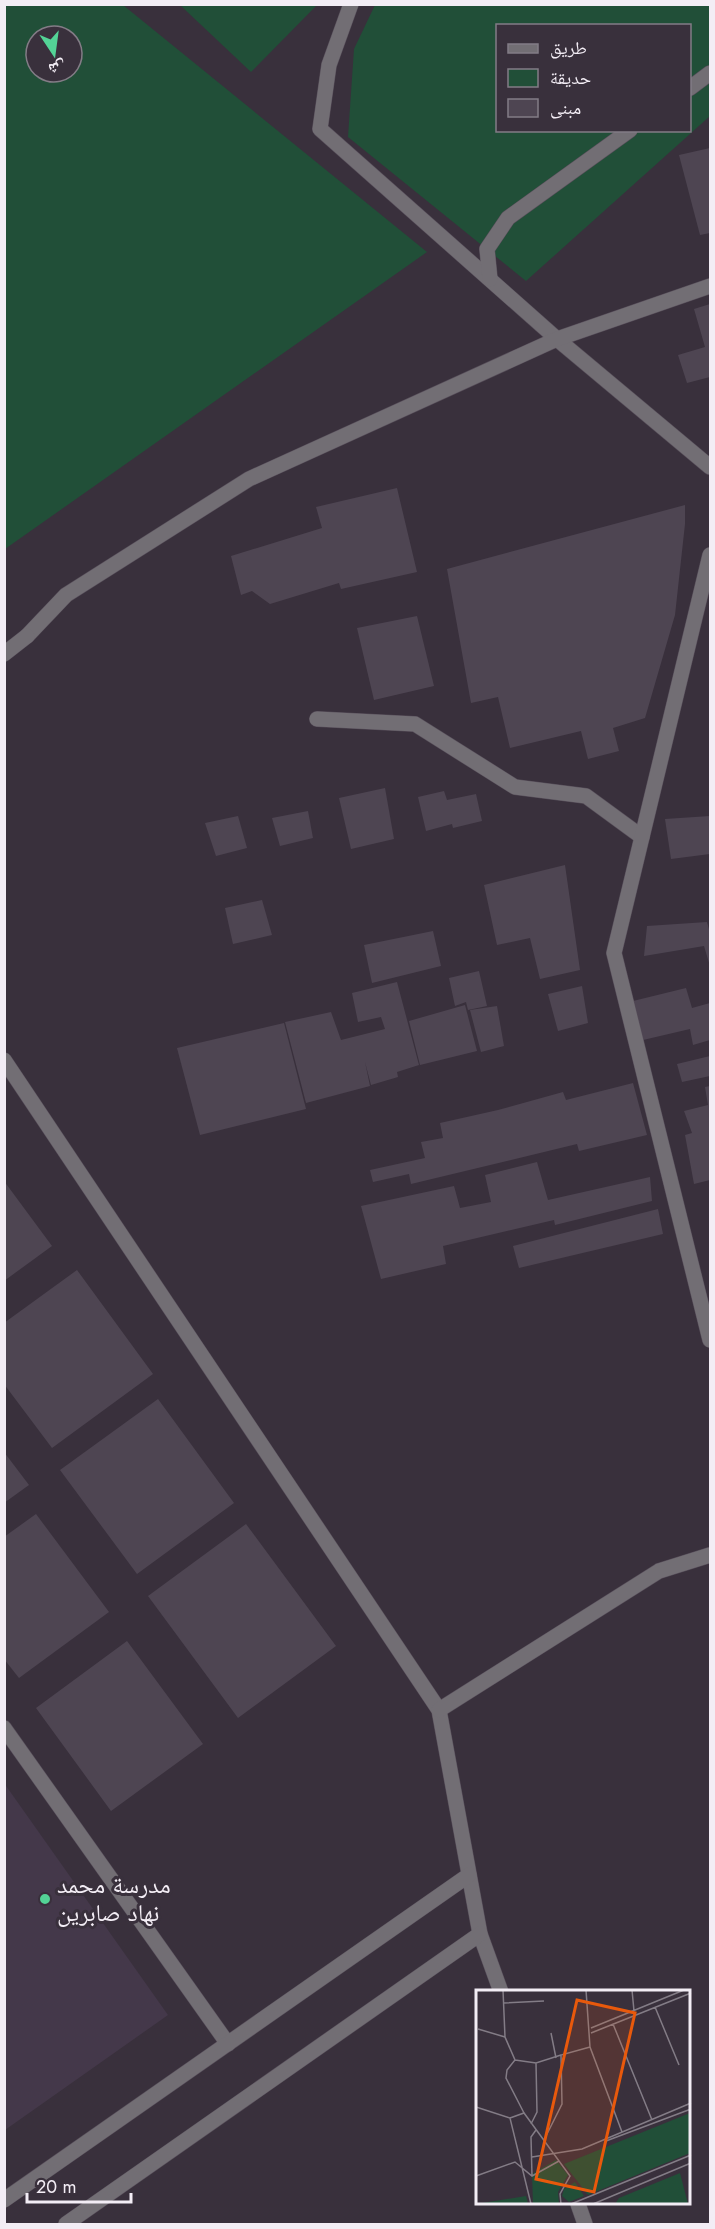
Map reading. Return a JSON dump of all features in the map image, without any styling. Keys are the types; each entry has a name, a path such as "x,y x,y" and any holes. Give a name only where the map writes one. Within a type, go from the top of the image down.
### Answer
{"street":[{"path":"351,4 329,65 320,129 557,339 711,467"},
{"path":"691,87 711,73"},
{"path":"490,279 487,249 508,218 627,132"},
{"path":"4,654 27,636 66,595 249,479 557,339 711,286"},
{"path":"711,555 614,953 711,1340"},
{"path":"4,640 27,636"},
{"path":"317,718 415,724 515,787 586,796 642,837"},
{"path":"4,1060 439,1710 480,1934 500,1990"},
{"path":"439,1710 659,1571 711,1555"},
{"path":"4,1728 228,2044"},
{"path":"4,2200 469,1875"},
{"path":"66,2224 480,1934"},
{"path":"578,2205 585,2224"}],"shaded area":[{"name":"مدرسة محمد نهاد صابرين","path":"4,1783 168,2015 5,2130 4,2130"}],"green space":[{"path":"5,4 123,5 427,252 5,549"},
{"path":"180,5 317,5 251,72"},
{"path":"375,5 710,5 710,116 526,281 348,137 354,49"}],"building":[{"path":"710,148 710,233 700,235 679,155"},
{"path":"710,304 710,377 687,383 678,355 705,347 694,309"},
{"path":"397,488 417,572 341,589 339,583 270,604 252,591 241,595 231,556 322,528 316,507"},
{"path":"685,505 675,615 645,718 613,728 619,751 588,759 581,731 510,748 498,697 471,703 447,569"},
{"path":"417,616 434,686 374,700 357,628"},
{"path":"385,788 394,839 351,849 339,798"},
{"path":"444,791 447,800 476,794 482,821 453,828 452,824 426,831 418,797"},
{"path":"308,811 313,838 280,846 272,818"},
{"path":"238,816 247,848 216,856 205,823"},
{"path":"710,816 710,854 671,859 665,819"},
{"path":"565,865 580,970 540,979 530,938 497,945 484,885"},
{"path":"262,900 272,935 233,944 225,908"},
{"path":"707,922 710,933 710,966 704,946 644,956 647,926"},
{"path":"433,931 441,966 372,983 364,945"},
{"path":"479,971 487,1006 468,1010 466,1002 455,1006 449,978"},
{"path":"397,982 419,1065 397,1072 398,1077 371,1085 365,1062 370,1086 306,1103 285,1022 331,1012 341,1040 385,1029 381,1017 358,1022 352,993"},
{"path":"582,986 588,1023 558,1031 548,994"},
{"path":"686,988 692,1008 710,1003 710,1040 693,1045 690,1029 643,1040 633,1001"},
{"path":"465,1005 477,1051 420,1065 409,1021"},
{"path":"497,1006 504,1046 481,1052 470,1010"},
{"path":"284,1023 306,1109 200,1135 177,1048"},
{"path":"710,1056 710,1076 682,1082 677,1064"},
{"path":"633,1083 647,1135 579,1151 577,1144 411,1184 409,1174 373,1182 370,1170 425,1158 421,1142 443,1138 440,1123 563,1092 566,1100"},
{"path":"710,1086 710,1180 694,1184 685,1135 692,1133 684,1111 708,1105 705,1087"},
{"path":"537,1162 548,1200 650,1177 652,1201 555,1225 554,1220 443,1246 446,1264 381,1279 361,1206 454,1186 460,1208 491,1202 485,1175"},
{"path":"4,1181 52,1246 4,1281"},
{"path":"658,1209 663,1234 519,1268 513,1246"},
{"path":"77,1270 153,1374 52,1448 4,1384 4,1323"},
{"path":"158,1399 234,1503 137,1574 60,1470"},
{"path":"4,1452 29,1485 4,1503"},
{"path":"36,1514 109,1612 19,1678 4,1659 4,1537"},
{"path":"246,1524 336,1646 238,1718 148,1596"},
{"path":"127,1641 203,1744 111,1811 36,1708"}],"place":[{"name":"مدرسة محمد نهاد صابرين","path":"45,1899"}]}
